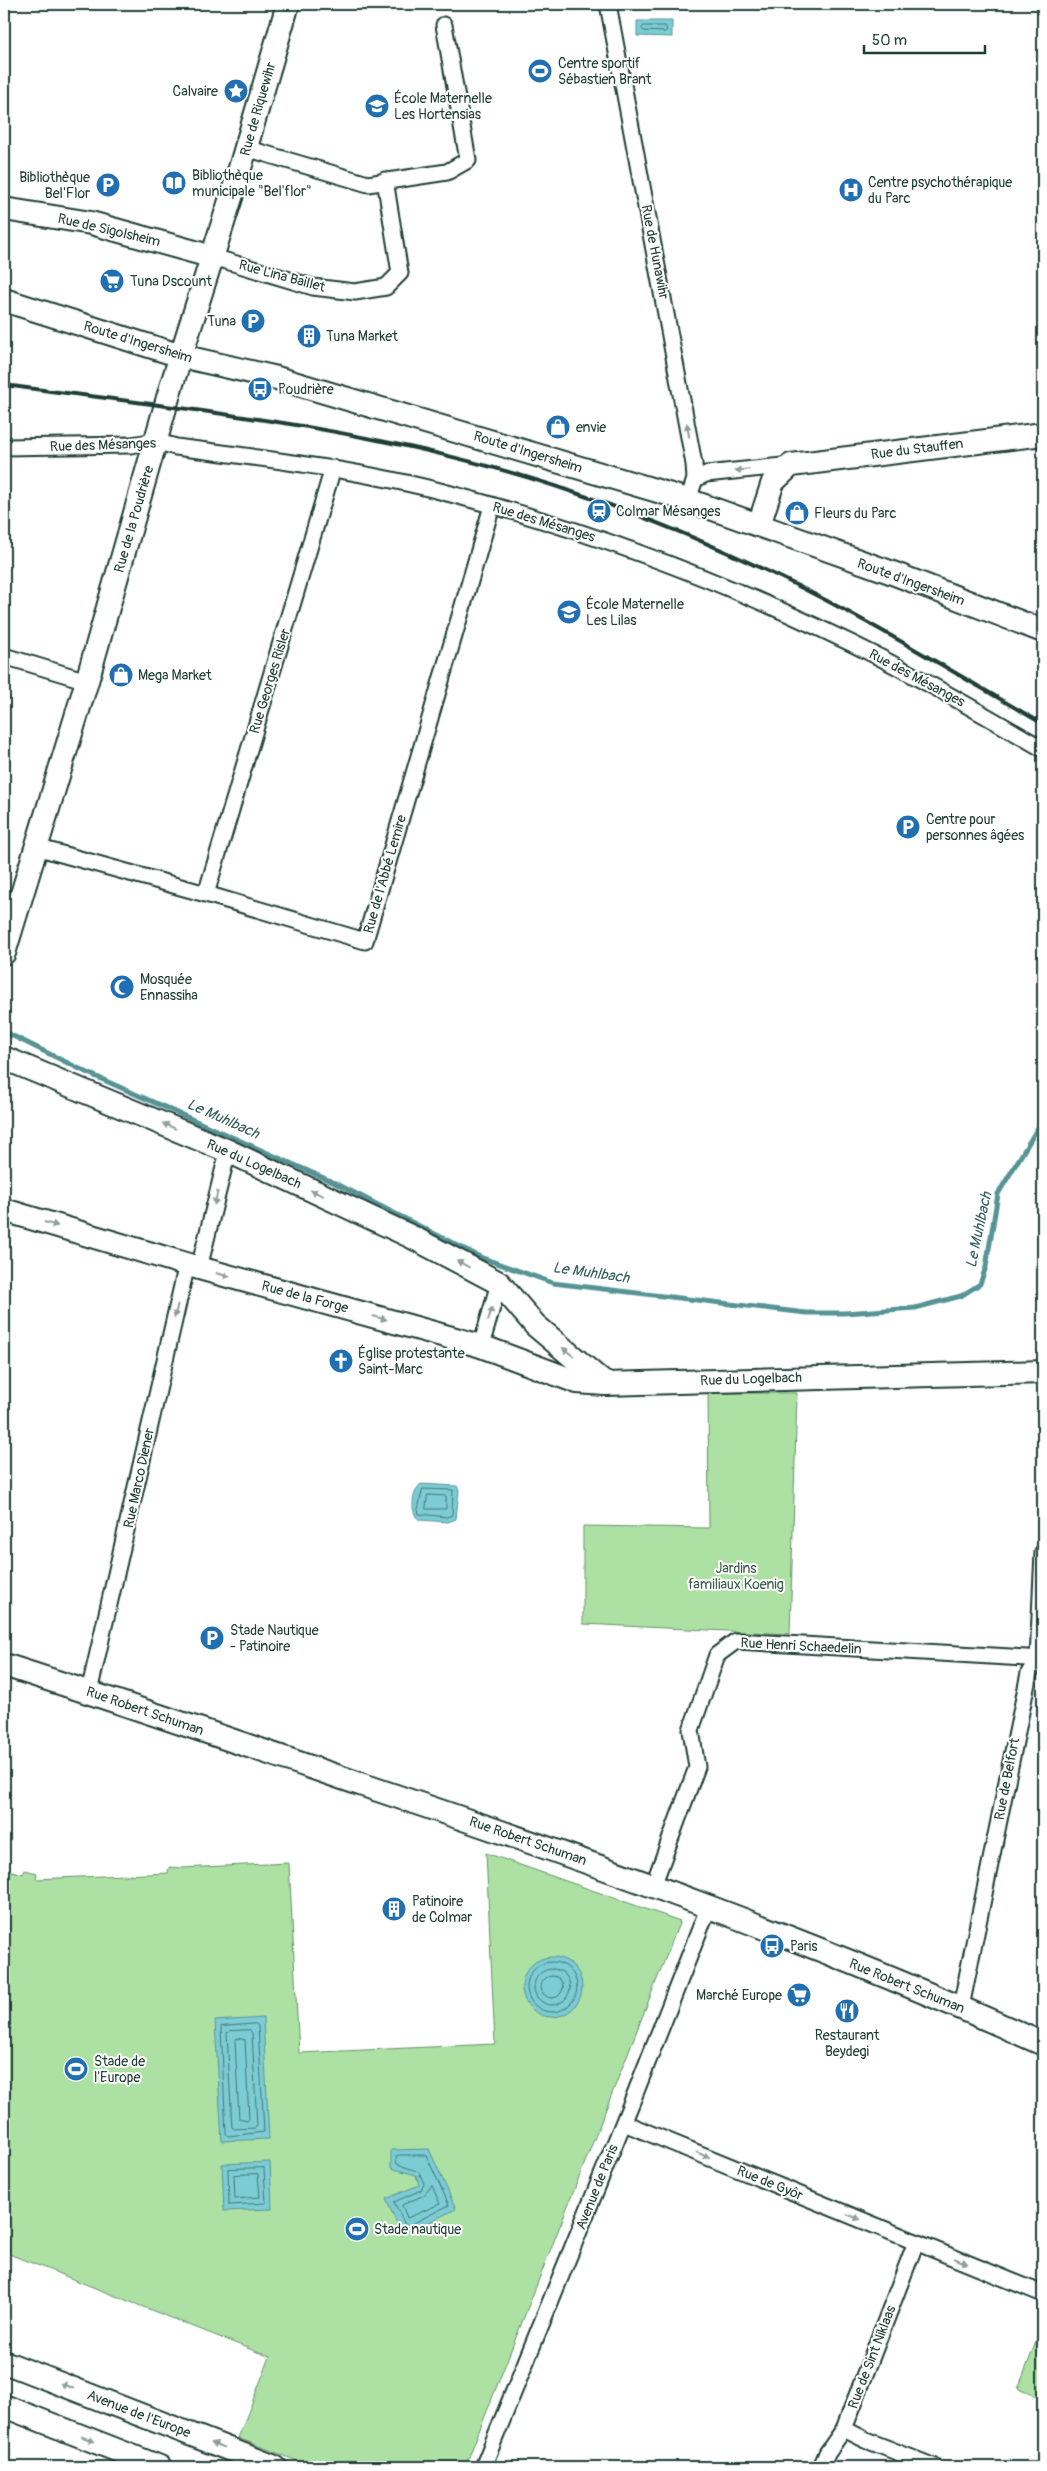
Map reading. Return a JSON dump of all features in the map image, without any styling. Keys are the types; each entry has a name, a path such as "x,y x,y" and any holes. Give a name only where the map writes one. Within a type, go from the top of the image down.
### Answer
{"street":[{"name":"Rue de Riquewihr","path":"181,356 213,257 288,4"},
{"name":"Rue de Hunawihr","path":"608,4 680,385 691,489"},
{"path":"246,148 368,184 447,172 468,160 444,25"},
{"name":"Rue Lina Baillet","path":"213,257 313,287 355,292 386,287 400,273 385,180"},
{"name":"Rue de Sigolsheim","path":"4,209 91,223 213,257"},
{"name":"Route d'Ingersheim","path":"4,300 181,356 277,378 691,489 759,525 1043,632"},
{"name":"Rue de la Poudrière","path":"4,953 87,681 181,356"},
{"name":"Rue du Stauffen","path":"691,489 706,474 1043,434"},
{"name":"Rue des Mésanges","path":"4,447 131,445 155,441 176,447 333,468 450,493 558,525 659,560 759,601 883,660 1043,749"},
{"path":"759,525 773,482 791,465"},
{"name":"Rue Georges Risler","path":"206,894 333,468"},
{"name":"Rue de l'Abbé Lemire","path":"36,847 206,894 365,941 492,506"},
{"path":"4,656 87,681"},
{"name":"Rue du Logelbach","path":"4,1058 228,1151 412,1237 499,1283 535,1325 605,1384 1043,1372"},
{"name":"Rue Marco Diener","path":"89,1692 151,1423 193,1266 228,1151"},
{"name":"Rue de la Forge","path":"4,1210 193,1266 481,1346 577,1382 605,1384"},
{"path":"481,1346 499,1283"},
{"name":"Rue de Belfort","path":"961,2007 1029,1673 1041,1659 1043,1552"},
{"name":"Rue Henri Schaedelin","path":"654,1886 697,1766 691,1730 717,1655 736,1641 1041,1659"},
{"name":"Rue Robert Schuman","path":"4,1665 526,1840 709,1906 961,2007 1043,2044"},
{"name":"Avenue de Paris","path":"484,2467 624,2122 709,1906"},
{"name":"Rue de Gyôr","path":"624,2122 1043,2294"},
{"name":"Rue de Sint Niklaas","path":"821,2467 827,2453 844,2429 916,2242"},
{"name":"Avenue de l'Europe","path":"4,2362 275,2467"},
{"path":"4,2406 160,2467"},
{"path":"844,2429 866,2440 935,2467"}],"green space":[{"name":"Jardins familiaux Koenig","path":"708,1393 797,1393 790,1634 583,1624 583,1526 709,1528"},
{"name":"Stade nautique","path":"486,1853 680,1921 465,2467 313,2467 238,2438 270,2357 4,2252 4,1869 23,1874 25,1870 37,1873 36,1879 168,1873 169,1867 289,1863 299,2053 495,2044"},
{"path":"1043,2326 1043,2399 1018,2389"}],"water":[{"path":"637,21 672,21 672,37 637,36"},
{"path":"421,1484 457,1486 459,1490 456,1519 448,1522 420,1520 417,1517 414,1513 413,1502 418,1487"},
{"path":"552,1957 568,1962 573,1966 577,1971 582,1987 577,2003 573,2008 568,2012 552,2017 536,2012 531,2008 527,2003 522,1987 527,1971 531,1966 536,1962"},
{"path":"263,2018 269,2139 222,2141 215,2021"},
{"path":"429,2149 456,2209 402,2235 386,2199 419,2185 416,2175 391,2168 391,2150"},
{"path":"270,2162 272,2209 224,2211 222,2164"}],"waterway":[{"name":"Le Muhlbach","path":"7,1033 88,1073 335,1183 480,1257 553,1283 806,1313 845,1313 915,1308 961,1296 980,1284 986,1267 998,1194 1043,1119"}],"railway":[{"path":"4,385 212,412 351,435 488,466 555,486 651,520 714,546 806,590 866,622 1043,724"}],"place":[{"name":"Centre sportif Sébastien Brant","path":"540,71"},
{"name":"Calvaire","path":"236,91"},
{"name":"École Maternelle Les Hortensias","path":"377,106"},
{"name":"Bibliothèque municipale \"Bel'flor\"","path":"174,183"},
{"name":"Bibliothèque Bel'Flor","path":"108,185"},
{"name":"Centre psychothérapique du Parc","path":"851,190"},
{"name":"Tuna Dscount","path":"112,281"},
{"name":"Tuna","path":"253,321"},
{"name":"Tuna Market","path":"309,336"},
{"name":"Poudrière","path":"260,389"},
{"name":"envie","path":"558,427"},
{"name":"Colmar Mésanges","path":"599,511"},
{"name":"Fleurs du Parc","path":"797,513"},
{"name":"École Maternelle Les Lilas","path":"569,612"},
{"name":"Mega Market","path":"121,675"},
{"name":"Centre pour personnes âgées","path":"908,827"},
{"name":"Mosquée Ennassiha","path":"122,987"},
{"name":"Église protestante Saint-Marc","path":"341,1361"},
{"name":"Stade Nautique - Patinoire","path":"212,1638"},
{"name":"Patinoire de Colmar","path":"394,1909"},
{"name":"Paris","path":"772,1946"},
{"name":"Marché Europe","path":"799,1995"},
{"name":"Restaurant Beydegi","path":"847,2011"},
{"name":"Stade de l'Europe","path":"76,2069"},
{"name":"Stade nautique","path":"357,2229"}]}
